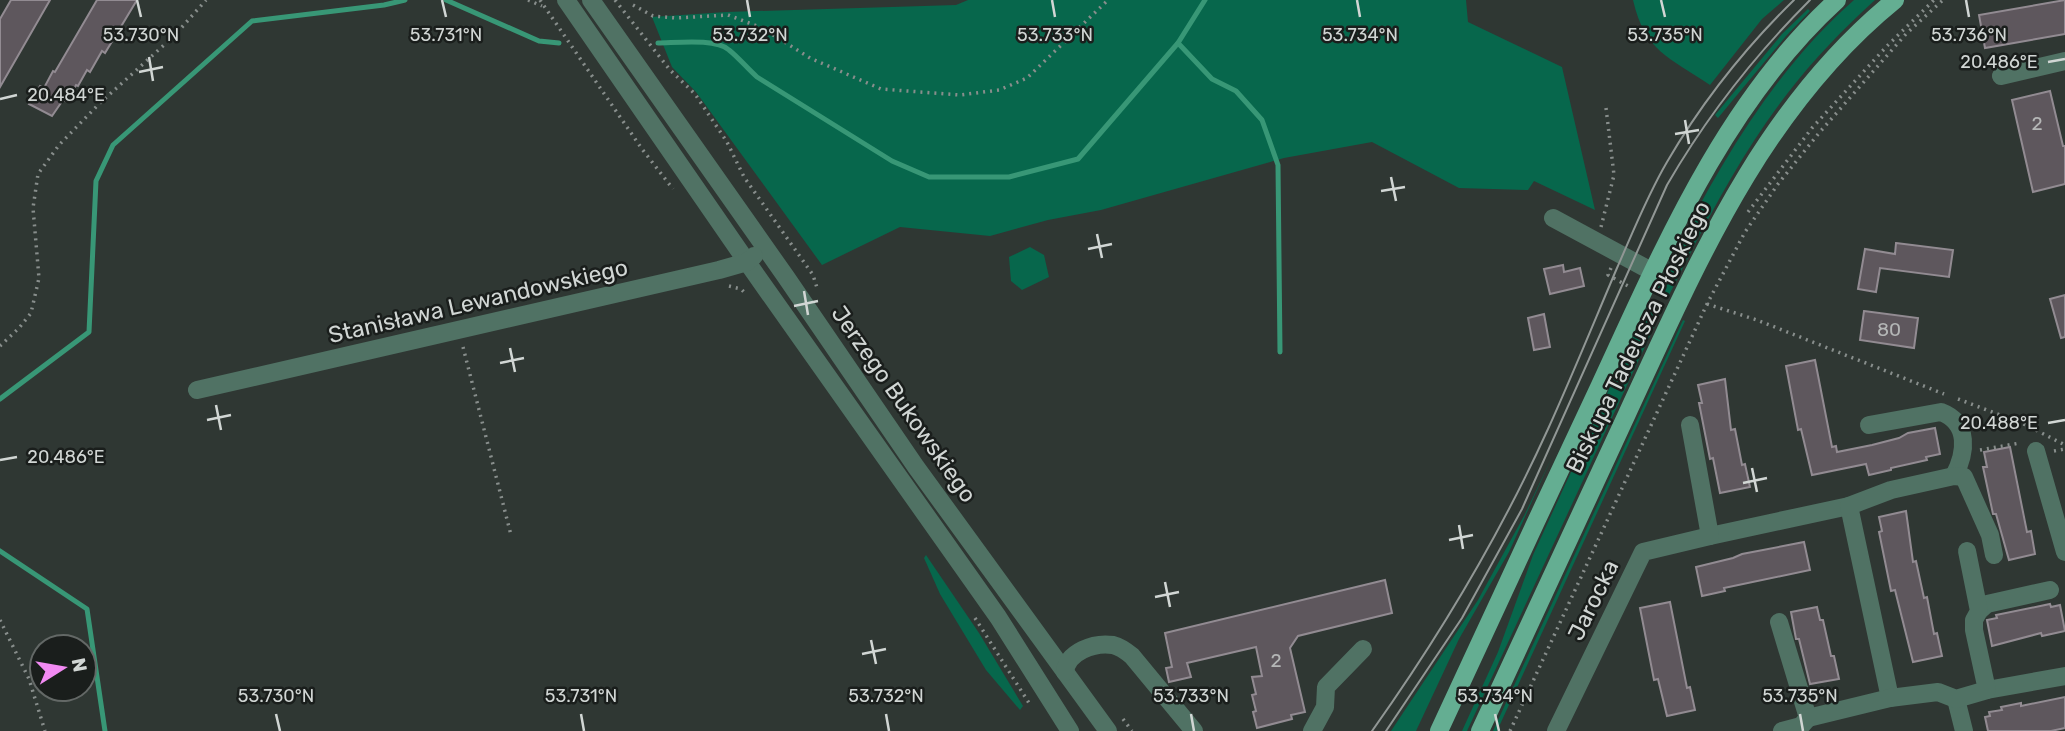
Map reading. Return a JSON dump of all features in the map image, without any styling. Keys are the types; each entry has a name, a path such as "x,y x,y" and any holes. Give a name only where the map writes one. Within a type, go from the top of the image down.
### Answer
{"main road":[{"name":"Biskupa Tadeusza Płoskiego","path":"1439,731 1653,272 1697,184 1750,101 1778,63 1814,21 1837,0"},
{"name":"Biskupa Tadeusza Płoskiego","path":"1480,731 1670,321 1730,202 1793,105 1824,67 1864,25 1895,0"}],"street":[{"name":"Jerzego Bukowskiego","path":"566,0 990,606 1070,731"},
{"name":"Jerzego Bukowskiego","path":"591,0 916,467 1108,731"},
{"path":"2001,76 2065,61"},
{"path":"1552,218 1653,272"},
{"name":"Stanisława Lewandowskiego","path":"197,390 719,270 747,262 765,248"},
{"path":"1869,425 1941,412 1951,416 1960,427 1964,454 1954,476 1964,477 1972,492 1990,534 1994,555"},
{"path":"1690,425 1710,537"},
{"path":"2036,451 2065,552"},
{"name":"Jarocka","path":"1556,731 1643,552 1849,506 1891,490 1954,476"},
{"path":"1849,506 1890,698"},
{"path":"1967,551 1979,611"},
{"path":"1987,690 1974,630 1974,620 1979,611 1987,604 2050,590"},
{"path":"1779,622 1808,718"},
{"path":"1065,673 1069,658 1092,647 1109,644 1120,647 1132,656 1194,731"},
{"path":"1312,731 1325,708 1326,687 1363,649"},
{"path":"1149,678 1168,674"},
{"path":"1782,731 1801,726 1808,718 1890,698 1938,692 1956,699 1987,690 2065,676"},
{"path":"1956,699 1964,731"}],"path":[{"path":"0,346 31,313 39,278 33,208 38,174 59,145 99,104 175,35 206,0"},
{"path":"528,0 545,6"},
{"path":"615,0 670,70 695,94 727,142 744,177 813,275 820,299"},
{"path":"633,5 653,16 728,15 762,29 810,58 880,89 960,95 999,90 1027,78 1108,0"},
{"path":"1747,213 1812,128 1887,46 1934,0"},
{"path":"1510,731 1707,304 1745,232 1778,184 1819,133 1906,34 1944,0"},
{"path":"1597,243 1614,176 1606,108"},
{"path":"1707,304 1757,320 2026,425 2065,445"},
{"path":"459,330 511,535"},
{"path":"1964,454 2018,443 2036,451"},
{"path":"0,620 29,678 44,731"},
{"path":"1115,709 1132,731"}],"green space":[{"path":"968,0 1466,0 1468,22 1562,67 1595,210 1534,181 1528,190 1459,188 1372,142 1284,158 1101,210 1048,220 990,236 900,227 822,265 696,92 672,67 652,17 956,5"},
{"path":"1633,0 1784,0 1762,19 1710,85 1661,52 1644,31"},
{"path":"1854,0 1875,0 1797,81 1753,142 1668,297 1655,291 1696,212 1765,99 1792,64"},
{"path":"1808,9 1810,11 1718,118 1715,115 1782,34"},
{"path":"1030,247 1044,255 1049,277 1022,290 1011,281 1009,257"},
{"path":"1647,306 1660,314 1467,731 1462,731 1498,652 1533,555"},
{"path":"1683,320 1685,321 1497,731 1493,731"},
{"path":"1552,457 1509,552 1459,639 1416,731 1391,731 1478,600 1525,514"},
{"path":"926,555 979,633 1023,706 1020,710 986,670 940,594 924,558"}],"building":[{"path":"11,0 50,0 0,87 0,19"},
{"path":"97,0 137,0 105,53 102,51 90,72 87,70 78,86 63,100 52,116 29,104 40,86 44,88 53,71 55,72"},
{"path":"2065,0 2065,34 1985,48 1979,15"},
{"path":"2050,91 2065,146 2065,184 2033,192 2012,100"},
{"path":"1896,243 1953,250 1949,277 1880,268 1876,292 1858,289 1865,249 1895,254"},
{"path":"1563,265 1564,272 1580,268 1584,286 1550,294 1544,269"},
{"path":"2065,295 2065,337 2061,338 2050,299"},
{"path":"1864,311 1918,318 1914,348 1860,340"},
{"path":"1544,314 1550,347 1534,350 1528,318"},
{"path":"1815,360 1832,447 1836,446 1837,452 1935,428 1940,454 1869,475 1866,464 1812,475 1801,429 1798,430 1786,366"},
{"path":"1725,379 1731,430 1735,429 1742,465 1745,464 1750,487 1720,493 1713,458 1710,459 1698,385"},
{"path":"2010,447 2027,532 2031,531 2035,554 2009,560 1996,514 1993,514 1983,467 1987,467 1984,452"},
{"path":"1906,511 1913,562 1916,561 1942,656 1913,662 1895,590 1891,591 1879,532 1882,531 1879,517"},
{"path":"1804,542 1810,570 1724,588 1725,591 1702,596 1696,567 1742,554"},
{"path":"1385,580 1392,613 1298,636 1290,648 1305,712 1291,715 1292,719 1257,728 1253,712 1256,711 1252,695 1256,694 1252,677 1262,676 1256,647 1187,663 1191,677 1169,682 1166,668 1172,667 1165,633"},
{"path":"1670,602 1687,688 1690,687 1695,710 1667,716 1658,679 1654,680 1640,608"},
{"path":"2050,604 2051,607 2060,605 2065,631 2042,636 2041,633 1992,646 1987,620 1997,618 1996,615"},
{"path":"1817,607 1839,679 1810,684 1791,612"},
{"path":"2065,697 2065,728 2051,731 1988,731 1985,717 1990,716 1989,712 2021,703 2021,706"}],"waterway":[{"path":"0,399 89,332 96,181 113,145 252,21 405,0"},
{"path":"446,0 539,41 559,43"},
{"path":"658,43 685,42 723,46 757,77 892,161 929,177 1009,177 1078,159 1178,43 1205,0"},
{"path":"1178,43 1212,79 1236,91 1262,120 1278,165 1280,352"},
{"path":"0,551 87,609 105,731"}],"tram line":[{"path":"1372,731 1468,584 1510,508 1557,409 1640,214 1667,162 1725,76 1794,0"},
{"path":"1386,731 1462,618 1522,509 1667,185 1732,88 1810,0"}]}
